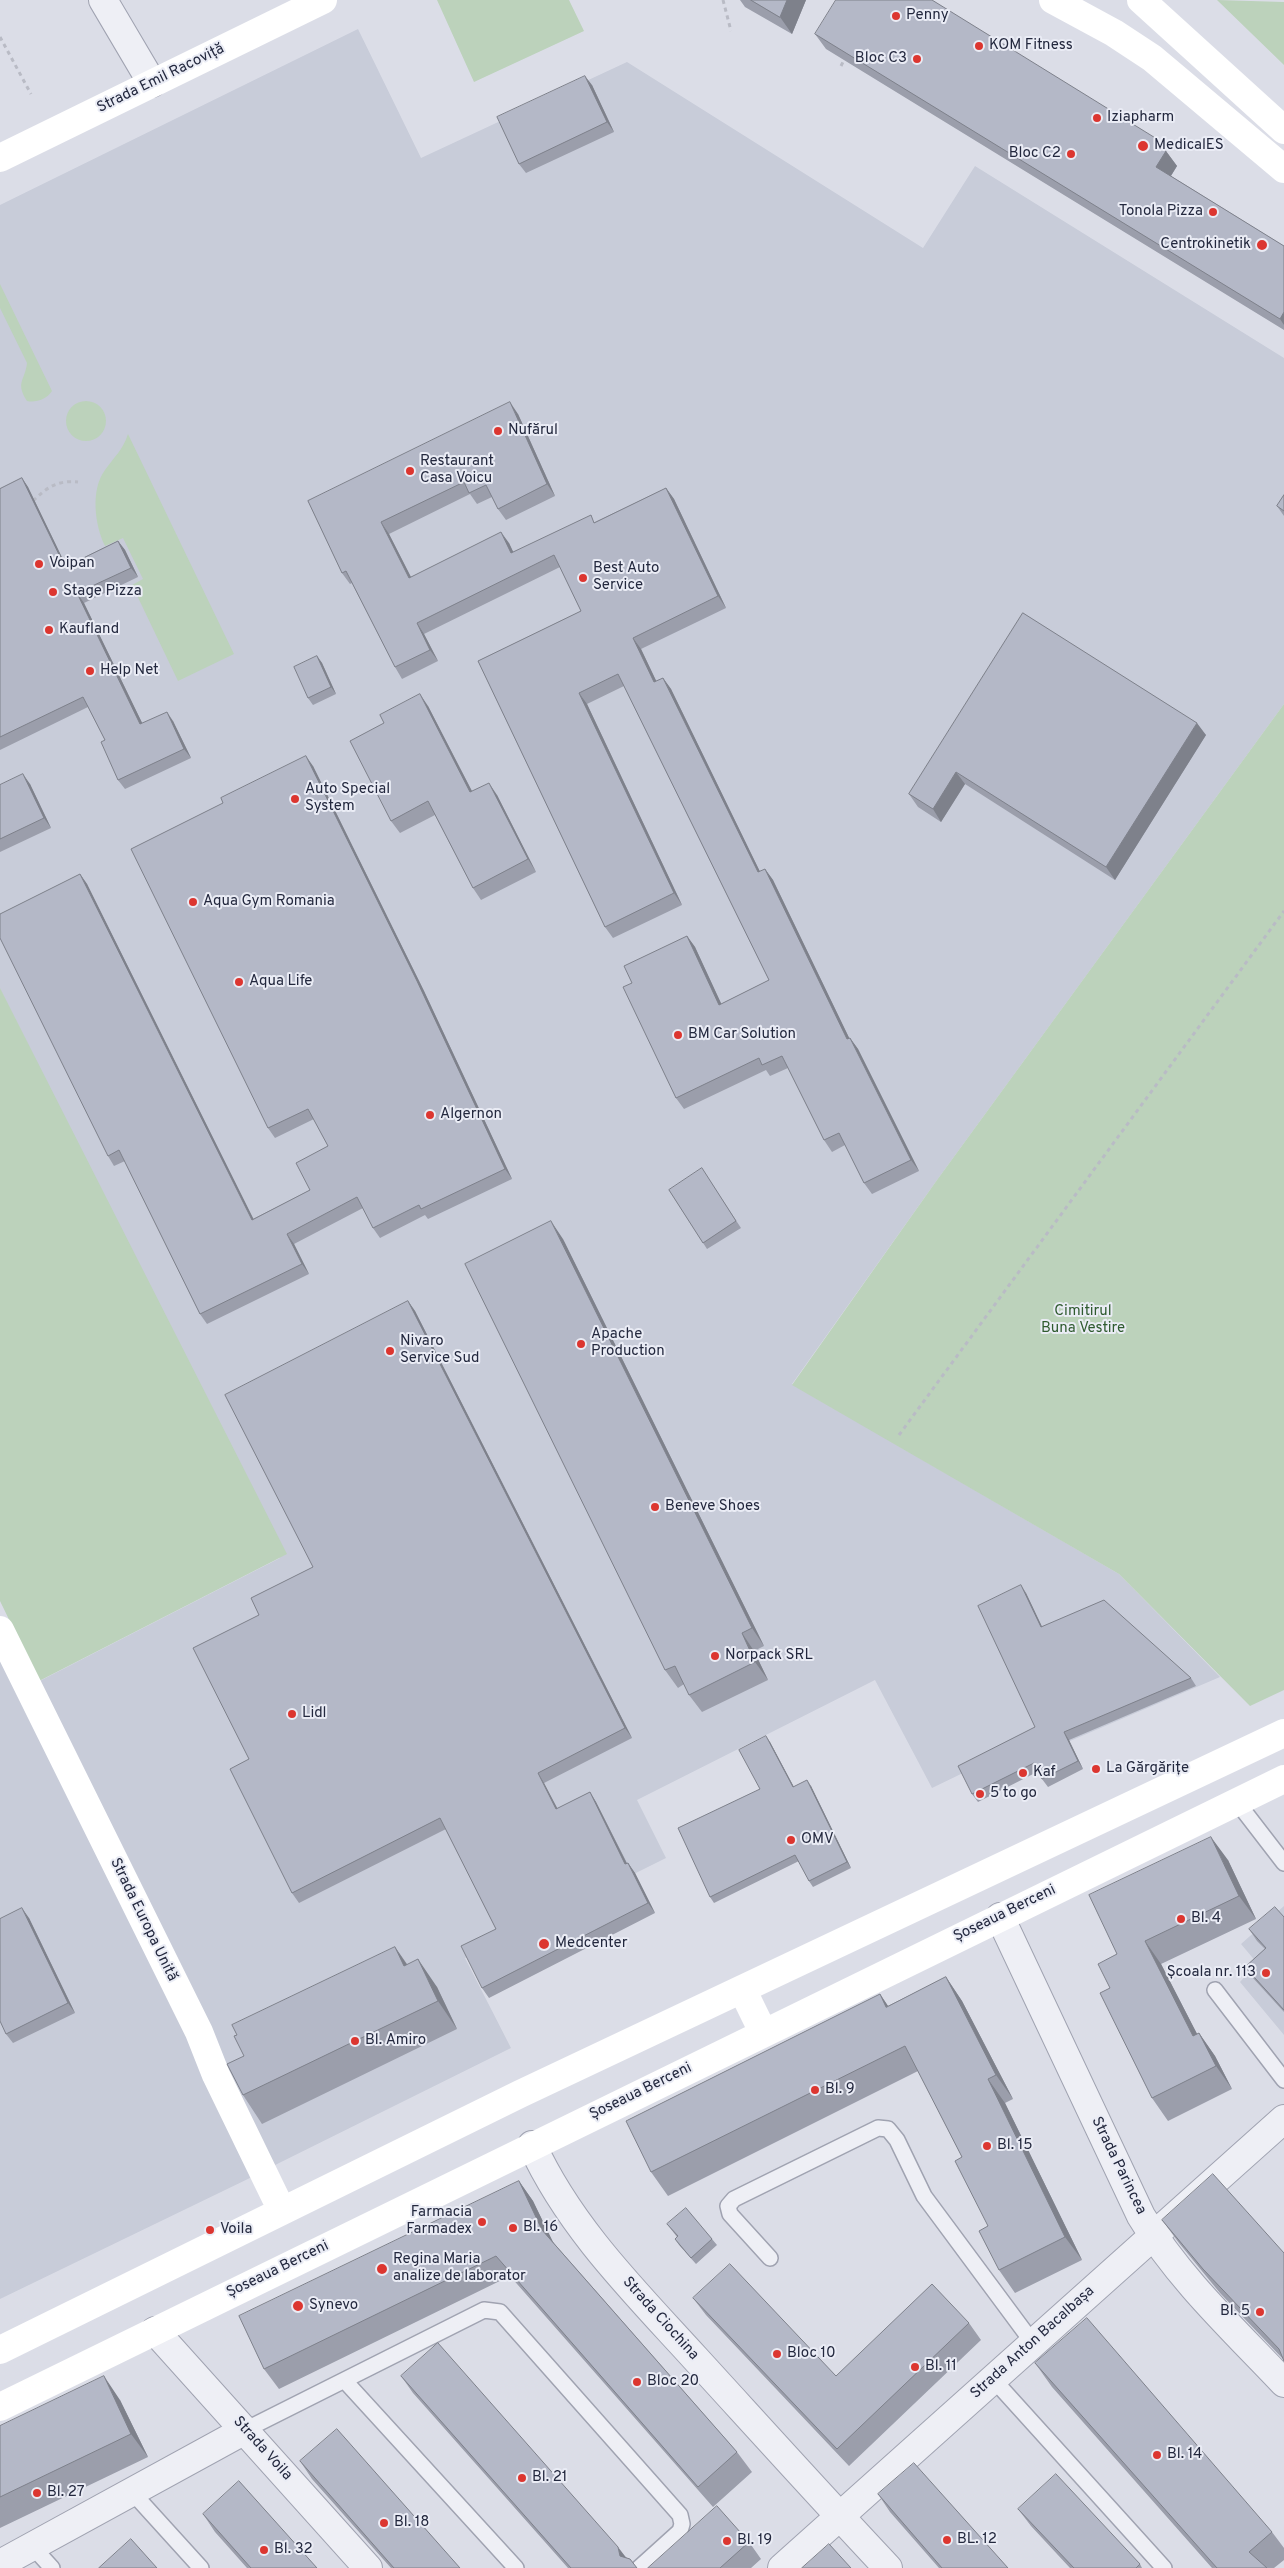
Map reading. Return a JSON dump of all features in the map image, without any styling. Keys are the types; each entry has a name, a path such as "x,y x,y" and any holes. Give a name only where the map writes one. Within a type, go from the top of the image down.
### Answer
{"main road":[{"name":"Strada Emil Racoviță","path":"0,158 323,0"},
{"path":"1053,0 1114,33 1152,58 1284,169"},
{"path":"1141,0 1284,130"},
{"name":"Strada Europa Unită","path":"0,1630 199,2032 216,2075 282,2211"},
{"path":"0,2350 282,2211 1284,1733"},
{"name":"Șoseaua Berceni","path":"0,2407 763,2032 1284,1779"},
{"path":"742,1990 763,2032"}],"street":[{"path":"103,0 152,83"},
{"name":"Strada Parincea","path":"1000,1917 1141,2216 1153,2236 1181,2274 1284,2383"},
{"name":"Strada Anton Bacalbașa","path":"782,2568 1284,2119"},
{"name":"Strada Ciochina","path":"532,2145 557,2192 590,2240 888,2568"},
{"name":"Strada Voila","path":"155,2331 368,2568"},
{"path":"0,2564 245,2430"}],"lane":[{"path":"1237,1802 1284,1863"},
{"path":"1215,1990 1284,2080"},
{"path":"770,2258 730,2214 728,2206 734,2198 878,2128 888,2129 896,2140 924,2196 1033,2343"},
{"path":"245,2430 346,2381 484,2310 500,2312 680,2515 682,2524 680,2531 639,2568"},
{"path":"993,2378 1164,2568"},
{"path":"346,2381 516,2568"},
{"path":"132,2492 201,2568"},
{"path":"32,2546 52,2568"}],"path":[{"path":"723,0 731,30"},
{"path":"0,37 31,94"},
{"path":"841,66 844,60"},
{"path":"28,506 52,485 65,481 78,482"},
{"path":"899,1435 1284,912"}],"shaded area":[{"path":"358,29 421,158 627,62 923,248 975,166 1284,358 1284,704 937,1180 792,1384 1119,1574 1220,1677 1070,1741 963,1773 932,1788 875,1680 637,1800 666,1858 465,1958 511,2048 263,2171 28,1687 280,1558 0,989 0,205"},
{"path":"0,1653 193,2043 252,2177 0,2299"},
{"name":"Școala nr. 113","path":"1284,1906 1284,2035 1240,1982 1257,1963 1241,1944"}],"green space":[{"path":"437,0 569,0 584,31 474,82"},
{"path":"1217,0 1284,2 1284,65"},
{"path":"0,284 52,391 41,400 27,401 23,395 21,385 27,363 0,308"},
{"path":"86,401 100,407 106,421 100,435 86,441 72,435 66,421 72,407"},
{"path":"128,434 234,654 178,681 132,585 143,579 123,538 105,546 99,528 96,498 100,478 121,449"},
{"name":"Cimitirul Buna Vestire","path":"1284,704 1284,1690 1250,1706 1119,1574 792,1385 937,1180"},
{"path":"0,988 287,1554 39,1681 0,1601"}],"building":[{"path":"751,0 787,0 780,17"},
{"path":"836,0 932,0 1157,139 1154,144 1166,151 1156,167 1284,246 1284,312 1280,319 815,34"},
{"path":"585,76 607,122 519,164 497,117"},
{"path":"510,402 547,484 498,509 486,485 469,493 464,482 381,522 409,578 501,532 511,553 591,515 594,523 666,488 718,596 633,638 654,682 663,678 758,872 765,869 847,1039 850,1038 911,1160 864,1183 839,1133 824,1140 782,1056 762,1065 759,1058 676,1098 623,987 632,983 624,966 687,936 719,1005 769,980 618,674 579,693 674,893 605,927 478,661 581,611 554,555 417,623 430,650 395,667 346,571 342,573 308,501"},
{"name":"Kaufland","path":"22,478 65,567 118,541 131,568 77,593 140,724 167,712 184,749 118,780 101,742 105,740 83,697 0,737 0,489"},
{"path":"1284,495 1284,511 1277,506"},
{"path":"1023,613 1197,723 1106,867 956,772 933,809 909,794"},
{"path":"317,656 331,687 308,698 294,667"},
{"path":"420,694 470,792 489,783 528,859 473,888 428,801 391,821 350,741 384,723 380,715"},
{"path":"306,756 417,981 505,1169 421,1209 419,1205 373,1228 357,1197 287,1234 302,1264 200,1314 119,1150 108,1156 0,938 0,914 80,874 252,1220 310,1190 296,1163 328,1146 308,1109 268,1128 131,849 223,803 221,798"},
{"path":"23,774 44,818 0,839 0,785"},
{"path":"702,1168 736,1221 703,1243 669,1190"},
{"path":"551,1221 752,1628 742,1633 755,1662 689,1695 675,1666 665,1670 465,1264"},
{"path":"408,1301 625,1728 538,1773 556,1809 590,1792 625,1864 628,1863 648,1903 482,1988 461,1946 496,1929 440,1818 292,1893 230,1769 249,1759 193,1648 259,1615 251,1598 313,1567 225,1395"},
{"path":"1021,1585 1041,1627 1104,1600 1191,1678 1064,1732 1078,1761 1042,1779 1034,1763 972,1794 958,1766 1035,1727 978,1606"},
{"path":"766,1736 793,1787 807,1780 847,1862 809,1881 795,1855 710,1897 678,1828 760,1789 739,1750"},
{"path":"1211,1837 1239,1896 1145,1941 1193,2036 1199,2033 1216,2066 1152,2098 1100,1993 1110,1988 1098,1964 1117,1954 1089,1895"},
{"name":"Școala nr. 113","path":"1275,1907 1284,1917 1284,2010 1245,1967 1266,1948 1249,1929"},
{"path":"22,1908 68,2003 6,2034 0,2021 0,1919"},
{"path":"395,1947 404,1966 418,1959 438,2001 243,2095 227,2064 244,2056 234,2036 237,2035 232,2025"},
{"path":"946,1977 996,2075 988,2079 1065,2237 999,2270 979,2231 988,2226 955,2161 962,2157 905,2046 651,2172 626,2121 880,1994 886,2007"},
{"name":"Bl. 5","path":"1213,2174 1284,2253 1284,2361 1279,2349 1203,2269 1162,2220"},
{"path":"519,2181 542,2230 737,2452 698,2487 496,2256 264,2369 239,2316"},
{"path":"686,2208 712,2239 691,2258 675,2239 678,2236 667,2224"},
{"path":"730,2264 836,2376 932,2284 969,2323 837,2449 693,2298"},
{"name":"Bl. 14","path":"1087,2318 1272,2532 1249,2552 1267,2568 1217,2568 1035,2363"},
{"name":"Bl. 21","path":"438,2343 618,2547 620,2556 630,2559 637,2568 571,2568 401,2376"},
{"path":"104,2376 131,2434 0,2497 0,2426"},
{"name":"Bl. 18","path":"337,2429 460,2568 394,2568 300,2461"},
{"name":"BL. 12","path":"914,2463 1008,2568 942,2568 878,2494"},
{"path":"1056,2474 1140,2564 1136,2568 1074,2568 1018,2509"},
{"name":"Bl. 32","path":"239,2481 317,2568 251,2568 203,2514"},
{"path":"717,2506 749,2542 720,2568 648,2568"},
{"path":"131,2539 157,2568 99,2568"},
{"path":"829,2544 851,2568 802,2568"}],"place":[{"name":"Penny","path":"896,16"},
{"name":"KOM Fitness","path":"979,46"},
{"name":"Bloc C3","path":"917,59"},
{"name":"Iziapharm","path":"1097,118"},
{"name":"MedicalES","path":"1143,146"},
{"name":"Bloc C2","path":"1071,154"},
{"name":"Tonola Pizza","path":"1213,212"},
{"name":"Centrokinetik","path":"1262,245"},
{"name":"Nufărul","path":"498,431"},
{"name":"Restaurant Casa Voicu","path":"410,471"},
{"name":"Voipan","path":"39,564"},
{"name":"Best Auto Service","path":"583,578"},
{"name":"Stage Pizza","path":"53,592"},
{"name":"Kaufland","path":"49,630"},
{"name":"Help Net","path":"90,671"},
{"name":"Auto Special System","path":"295,799"},
{"name":"Aqua Gym Romania","path":"193,902"},
{"name":"Aqua Life","path":"239,982"},
{"name":"BM Car Solution","path":"678,1035"},
{"name":"Algernon","path":"430,1115"},
{"name":"Apache Production","path":"581,1344"},
{"name":"Nivaro Service Sud","path":"390,1351"},
{"name":"Beneve Shoes","path":"655,1507"},
{"name":"Norpack SRL","path":"715,1656"},
{"name":"Lidl","path":"292,1714"},
{"name":"La Gărgărițe","path":"1096,1769"},
{"name":"Kaf","path":"1023,1773"},
{"name":"5 to go","path":"980,1794"},
{"name":"OMV","path":"791,1840"},
{"name":"Bl. 4","path":"1181,1919"},
{"name":"Medcenter","path":"544,1944"},
{"name":"Școala nr. 113","path":"1266,1973"},
{"name":"Bl. Amiro","path":"355,2041"},
{"name":"Bl. 9","path":"815,2090"},
{"name":"Bl. 15","path":"987,2146"},
{"name":"Farmacia Farmadex","path":"482,2222"},
{"name":"Bl. 16","path":"513,2228"},
{"name":"Voila","path":"210,2230"},
{"name":"Regina Maria analize de laborator","path":"382,2269"},
{"name":"Synevo","path":"298,2306"},
{"name":"Bl. 5","path":"1260,2312"},
{"name":"Bloc 10","path":"777,2354"},
{"name":"Bl. 11","path":"915,2367"},
{"name":"Bloc 20","path":"637,2382"},
{"name":"Bl. 14","path":"1157,2455"},
{"name":"Bl. 21","path":"522,2478"},
{"name":"Bl. 27","path":"37,2493"},
{"name":"Bl. 18","path":"384,2523"},
{"name":"BL. 12","path":"947,2540"},
{"name":"Bl. 19","path":"727,2541"},
{"name":"Bl. 32","path":"264,2550"}]}
